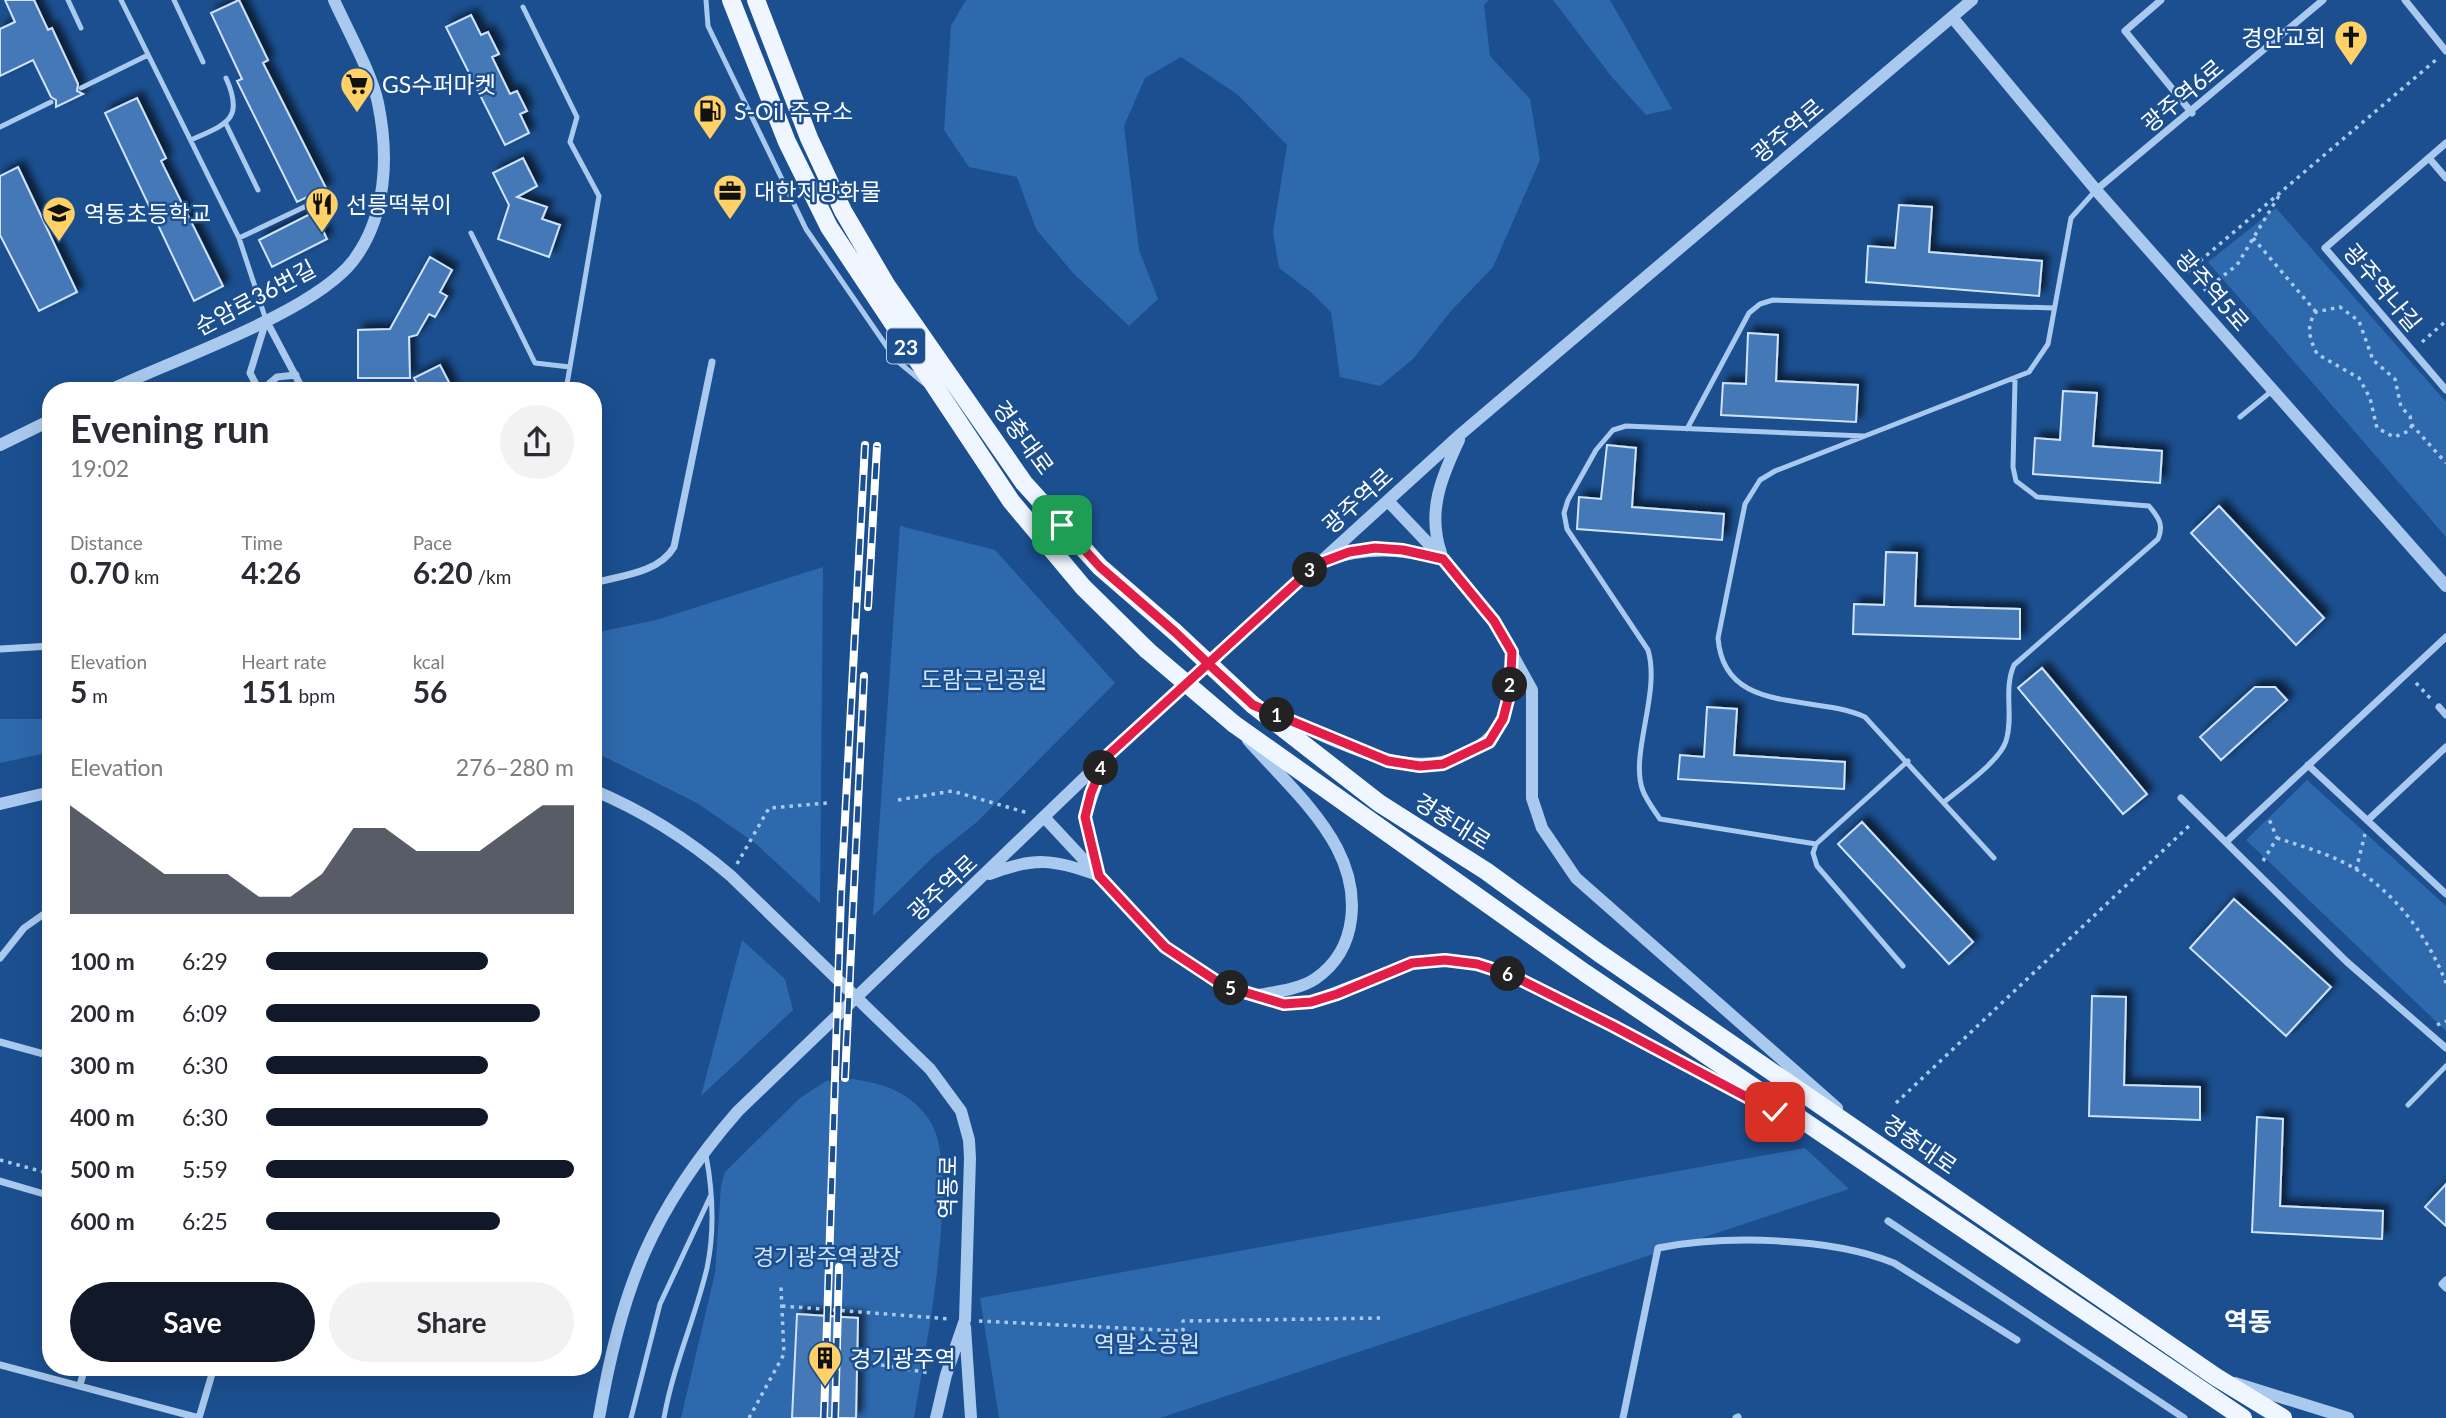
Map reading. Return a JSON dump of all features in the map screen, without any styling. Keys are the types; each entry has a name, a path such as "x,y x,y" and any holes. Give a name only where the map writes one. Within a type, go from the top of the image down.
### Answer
{"main road":[{"name":"경충대로","path":"731,0 787,142 830,227 936,393 1011,501 1083,587 1147,650 1234,724 1585,973 2244,1418"},
{"name":"경충대로","path":"756,0 809,138 842,211 887,286 1024,483 1100,567 1253,705 1379,803 1486,871 1599,953 2216,1377 2283,1418"}],"street":[{"name":"순암로36번길","path":"129,382 266,320 324,288 352,261 370,232 379,205 384,169 378,100 334,0"},
{"name":"광주역로","path":"599,1418 618,1326 640,1260 654,1228 705,1150 738,1111 1106,757 1462,433 1972,0"},
{"path":"2161,0 2125,32 2192,113"},
{"name":"광주역6로","path":"2096,190 2192,113 2323,0"},
{"path":"2405,0 2446,51"},
{"name":"광주역5로","path":"1952,17 2096,190 2446,586"},
{"name":"광주역나길","path":"2446,143 2325,248 2446,390"},
{"path":"2429,158 2446,178"},
{"path":"266,320 299,382"},
{"path":"255,382 250,373 266,320"},
{"path":"602,581 652,567 667,559 674,547 712,362"},
{"path":"270,382 276,377 296,375"},
{"path":"0,445 42,424"},
{"path":"1443,559 1436,536 1439,483 1462,433"},
{"path":"1388,501 1443,559 1494,621 1532,690 1532,798 1542,828 1576,878 1874,1142"},
{"path":"1317,564 1349,552 1375,548 1403,550 1443,559"},
{"path":"2226,842 2446,637"},
{"path":"0,649 42,647"},
{"path":"1253,705 1388,761 1420,766 1443,764 1489,742 1503,719 1510,692 1512,652"},
{"path":"2439,707 2446,715"},
{"path":"1234,724 1311,811 1336,847 1349,876 1353,902 1349,932 1338,958 1314,980 1258,995"},
{"path":"2369,819 2446,747"},
{"path":"1099,876 1085,817 1106,757"},
{"path":"2308,765 2369,819 2446,894"},
{"path":"0,804 42,794"},
{"name":"역동로","path":"602,794 641,812 702,852 731,876 930,1069 954,1099 966,1124 970,1158 964,1320 946,1375 936,1418"},
{"path":"2181,798 2347,962 2446,1048"},
{"path":"1044,817 1165,947 1224,986 1284,1004 1311,1002 1412,963 1445,960 1477,964 1511,975 1613,1026 1856,1156"},
{"path":"984,877 1020,862 1040,861 1061,862 1099,876"},
{"path":"0,958 24,928 42,915"},
{"path":"0,1042 42,1054"},
{"path":"0,1181 42,1193"},
{"path":"1888,1221 2184,1418"},
{"path":"1623,1418 1658,1248 1697,1241 1773,1242 1865,1253 1894,1263 2017,1340"},
{"path":"2446,1280 2442,1284 2446,1288"},
{"path":"964,1320 971,1418"},
{"path":"0,1364 42,1375"},
{"path":"46,1376 199,1418 211,1376"},
{"path":"80,1385 82,1376"},
{"path":"2216,1377 2348,1418"}],"lane":[{"path":"68,0 81,28"},
{"path":"121,0 239,238 266,320"},
{"path":"174,0 203,62"},
{"path":"706,0 708,26 806,229 896,360 936,393"},
{"path":"523,7 577,117 570,142 599,196 567,382"},
{"path":"81,88 148,55"},
{"path":"191,140 226,124 235,103 226,78"},
{"path":"0,127 51,102"},
{"path":"226,124 258,190"},
{"path":"1994,858 1866,717 1851,711 1758,694 1740,686 1727,673 1720,657 1718,638 1745,504 1751,490 1775,471 2015,380 2029,372 2040,361 2048,344 2071,218 2096,190"},
{"path":"239,238 321,199"},
{"path":"471,233 535,363 570,367"},
{"path":"1687,430 1742,324 1760,304 1773,300 2054,308"},
{"path":"1944,802 2001,752 2007,740 2008,679 2014,666 2158,539 2162,529 2159,517 2149,506 2037,497 2016,481 2013,467 2015,380"},
{"path":"2239,417 2273,390"},
{"path":"1816,844 1660,819 1642,789 1640,769 1654,668 1648,650 1567,529 1564,513 1596,450 1613,430 1626,426 1867,436"},
{"path":"1903,966 1817,866 1813,853 1816,844 1908,761"},
{"path":"2408,1105 2446,1066"},
{"path":"664,1418 672,1376 707,1268 713,1226 713,1191 705,1150"},
{"path":"631,1418 660,1304 713,1191"}],"path":[{"path":"2177,280 2446,51"},
{"path":"2194,299 2237,265 2283,190"},
{"path":"2253,238 2316,312"},
{"path":"2412,425 2409,432 2394,437 2377,428 2370,398 2359,378 2317,354 2309,330 2310,321 2316,312 2340,307 2360,321 2373,360 2395,379 2398,397 2412,425 2446,463"},
{"path":"2412,350 2446,321"},
{"path":"2407,673 2439,707"},
{"path":"898,800 952,791 1044,817"},
{"path":"731,876 769,808 828,803"},
{"path":"2263,808 2277,838 2356,870 2402,909 2418,929 2444,972 2446,983"},
{"path":"1896,1103 2199,816"},
{"path":"2356,870 2369,819"},
{"path":"2255,871 2272,852 2277,838"},
{"path":"0,1160 42,1172"},
{"path":"749,1418 784,1354 781,1287"},
{"path":"782,1306 964,1320 1183,1331 1183,1321 1380,1318"},
{"path":"856,1362 946,1375"}],"green space":[{"path":"966,0 1489,0 1484,5 1490,56 1530,99 1540,160 1493,267 1451,311 1413,359 1380,386 1340,377 1331,312 1312,293 1279,268 1273,232 1287,145 1237,94 1181,57 1145,78 1124,126 1139,250 1158,299 1129,326 1073,273 1036,229 1017,177 969,167 944,130 951,26"},
{"path":"1553,0 1610,0 1672,109 1646,115 1611,76"},
{"path":"2276,208 2446,402 2446,537 2208,262"},
{"name":"도람근린공원","path":"900,526 995,550 1115,683 977,822 933,857 873,916"},
{"path":"823,567 820,903 755,843 697,803 602,756 602,631 656,620"},
{"path":"0,719 42,719 42,754 0,763"},
{"path":"2307,780 2446,906 2446,1031 2246,840"},
{"path":"742,940 785,979 793,1010 701,1096"},
{"name":"경기광주역광장","path":"853,1079 886,1087 906,1096 930,1121 939,1145 942,1220 938,1265 914,1418 681,1418 715,1273 721,1186 725,1172 800,1098 826,1081"},
{"name":"역말소공원","path":"1805,1148 1849,1189 1160,1418 999,1418 980,1298"}],"building":[{"path":"5,0 34,0 48,30 52,28 78,84 77,91 83,94 56,107 56,100 51,97 33,60 0,76 0,29 15,22"},
{"path":"239,0 268,60 263,63 326,188 297,202 237,81 242,79 211,13"},
{"path":"471,15 481,35 488,32 499,54 492,57 510,94 517,91 527,111 520,114 529,133 505,145 446,27"},
{"path":"137,98 166,158 161,161 223,286 194,301 105,113"},
{"path":"523,158 537,186 517,197 547,207 542,219 560,225 549,257 498,239 509,205 493,173"},
{"path":"18,167 77,292 39,311 0,235 0,176"},
{"path":"1899,205 1932,207 1929,252 2042,261 2039,296 1866,282 1868,246 1895,248"},
{"path":"314,212 327,239 272,267 259,240"},
{"path":"430,257 452,270 440,292 447,296 435,317 429,314 417,335 409,337 410,378 358,378 358,330 390,329"},
{"path":"1748,333 1778,335 1776,381 1858,385 1856,422 1721,415 1723,383 1746,384"},
{"path":"440,365 449,382 416,382 414,378"},
{"path":"2063,391 2097,393 2093,446 2162,451 2160,483 2033,474 2035,438 2060,440"},
{"path":"1607,445 1636,448 1632,507 1724,514 1722,540 1577,529 1579,497 1601,499"},
{"path":"2219,506 2324,618 2296,645 2191,533"},
{"path":"1886,552 1917,553 1915,606 2020,609 2020,639 1853,634 1854,604 1884,605"},
{"path":"2042,668 2147,794 2123,814 2018,688"},
{"path":"2255,687 2275,687 2287,700 2221,760 2200,737"},
{"path":"1707,707 1737,709 1734,755 1845,762 1844,789 1678,779 1680,755 1704,757"},
{"path":"1862,822 1973,942 1949,964 1838,844"},
{"path":"2234,899 2331,987 2286,1036 2190,948"},
{"path":"2092,996 2126,997 2124,1085 2200,1087 2200,1120 2089,1116"},
{"path":"2257,1117 2283,1119 2280,1206 2383,1211 2382,1239 2252,1232"},
{"path":"2446,1184 2446,1226 2425,1207"},
{"name":"경기광주역","path":"797,1314 858,1318 856,1418 792,1418"}],"railway":[{"path":"824,1418 841,894 865,445"},
{"path":"868,607 877,446"},
{"path":"845,1078 864,676"},
{"path":"835,1418 839,1267"}],"place":[{"name":"경안교회","path":"2351,67"},
{"name":"GS수퍼마켓","path":"357,114"},
{"name":"S-Oil 주유소","path":"710,141"},
{"name":"대한지방화물","path":"730,221"},
{"name":"선릉떡볶이","path":"322,234"},
{"name":"역동초등학교","path":"59,243"},
{"name":"경기광주역","path":"825,1388"}],"district":[{"name":"역동","path":"2248,1321"}],"route":[{"path":"1062,525 1100,567 1175,632 1214,669 1253,705 1388,761 1420,766 1443,764 1489,742 1503,719 1510,692 1512,652 1494,621 1443,559 1403,550 1375,548 1349,552 1317,564 1247,628 1176,693 1106,757 1091,793 1085,817 1099,876 1165,947 1224,986 1284,1004 1311,1002 1337,994 1384,972 1412,963 1445,960 1477,964 1511,975 1775,1112"}]}
